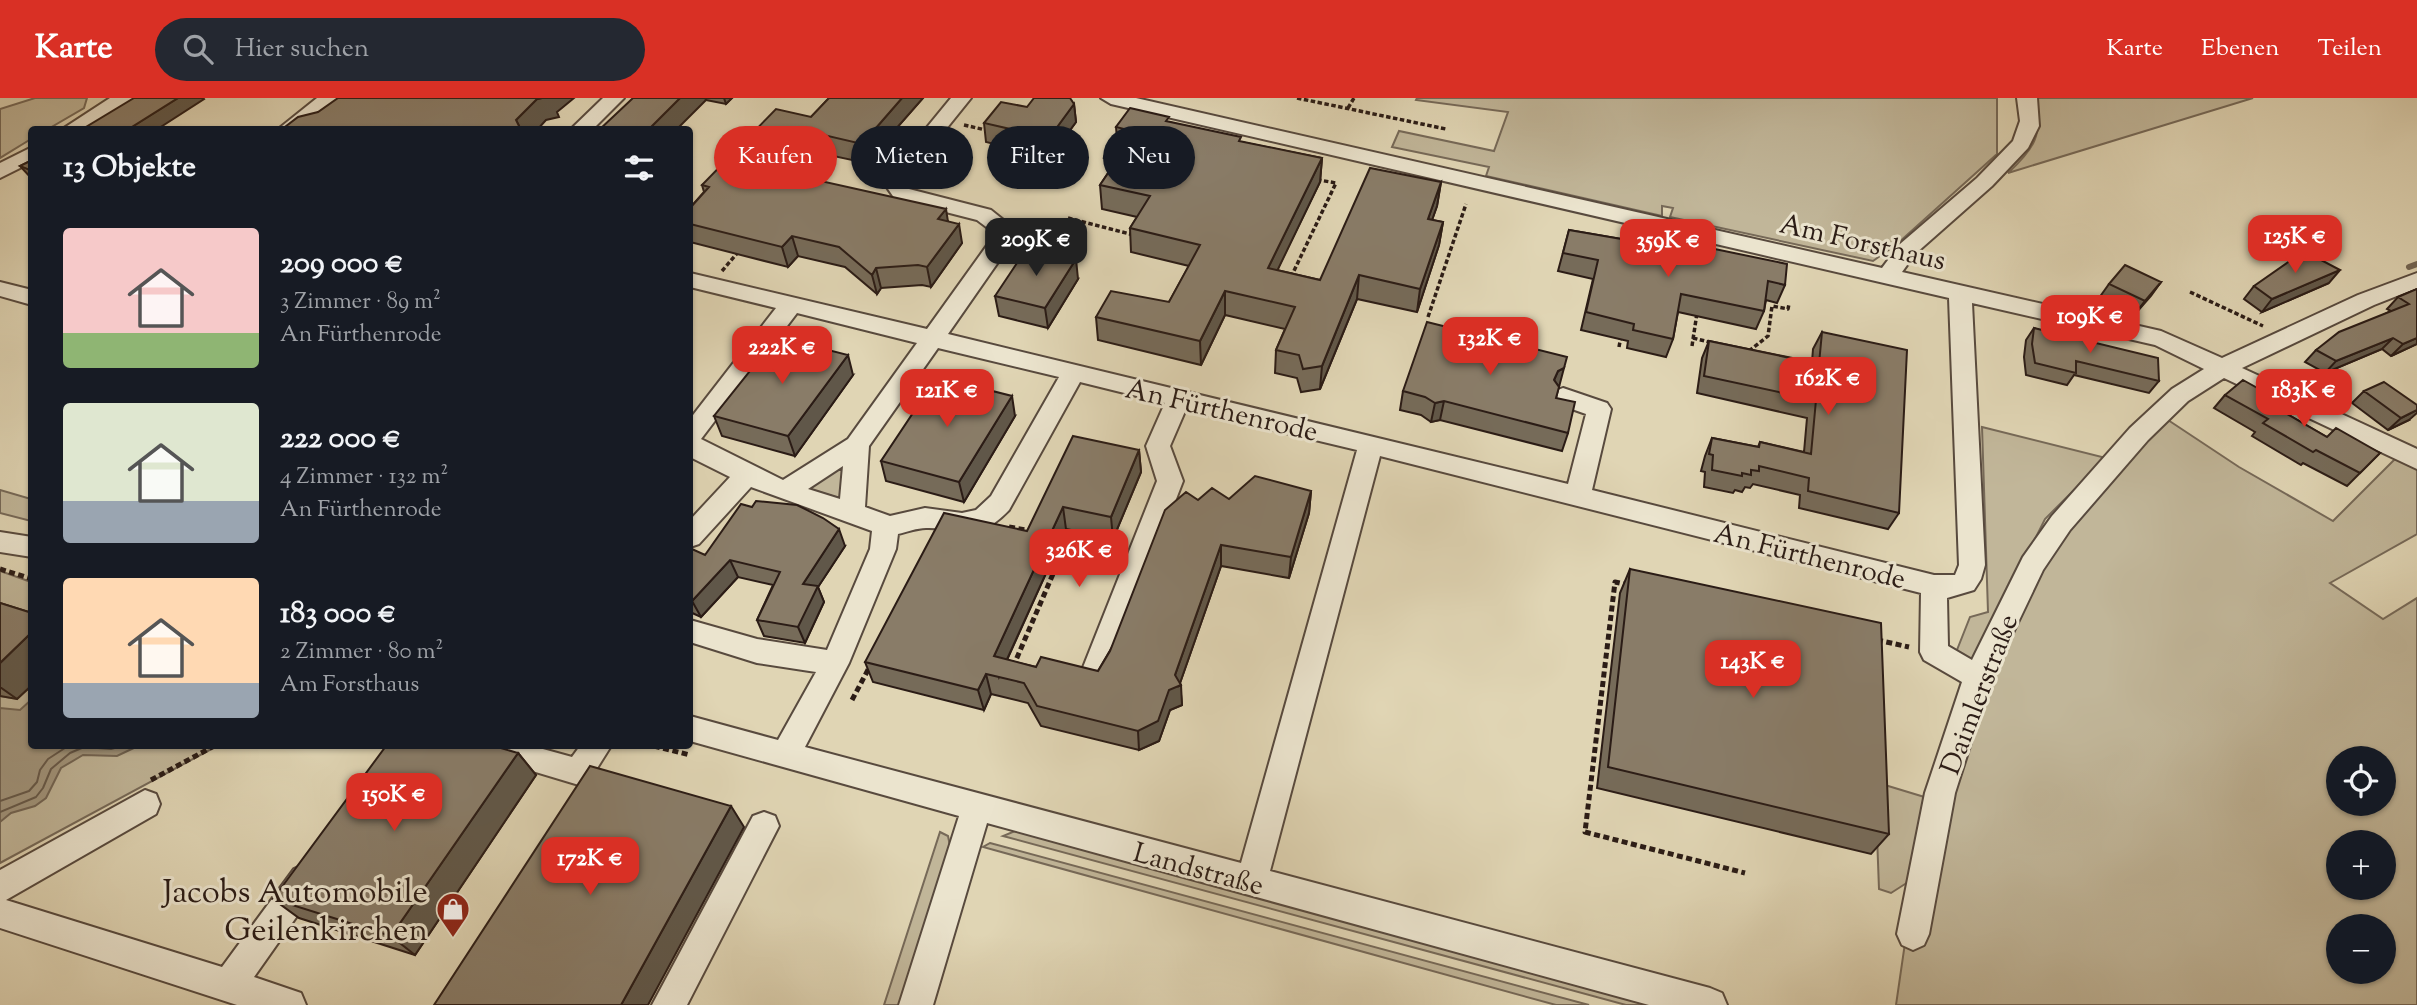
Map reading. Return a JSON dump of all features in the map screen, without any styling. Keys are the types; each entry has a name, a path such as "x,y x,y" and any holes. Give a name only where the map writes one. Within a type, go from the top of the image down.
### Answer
{"street":[{"path":"78,126 124,98"},
{"path":"292,126 329,98"},
{"path":"584,126 614,98"},
{"path":"785,491 857,445 999,245 1002,235 1000,226 984,215 902,194 896,186 898,174 961,98"},
{"name":"Am Forsthaus","path":"1111,98 2161,339 2417,460"},
{"path":"1889,278 1892,265 1908,248 1958,208 2026,137 2029,120 2027,98"},
{"path":"0,173 28,156"},
{"name":"Daimlerstraße","path":"1913,934 1940,793 1978,677 2032,564 2061,523 2139,434 2180,395 2224,367 2286,336 2417,280"},
{"name":"An Fürthenrode","path":"700,282 1371,444 1934,586 1963,586 1971,574 1972,565 1960,294"},
{"path":"0,289 28,297"},
{"path":"693,435 791,305"},
{"path":"693,446 747,475 785,491 879,522 886,527 925,518 954,523 984,519 1000,503 1073,373"},
{"path":"1563,397 1599,409 1578,497"},
{"path":"1096,670 1170,481 1158,446 1179,398"},
{"path":"1251,883 1371,444"},
{"path":"852,514 857,445"},
{"path":"693,534 747,475"},
{"path":"785,755 835,663 883,549 886,527"},
{"path":"0,542 28,546"},
{"path":"1934,586 1934,653 1978,677"},
{"path":"693,632 757,651 835,663"},
{"name":"Landstraße","path":"693,730 1251,883 1710,1005"},
{"path":"499,749 579,772 594,749"},
{"path":"0,887 145,804"},
{"path":"916,1005 977,807"},
{"path":"669,1005 764,826"},
{"path":"228,986 321,857"},
{"path":"0,913 289,1005"}],"path":[{"path":"1297,98 1446,129"},
{"path":"1348,108 1354,98"},
{"path":"943,121 990,131 996,123"},
{"path":"1289,281 1336,183 1319,180"},
{"path":"1428,317 1466,204"},
{"path":"1068,218 1135,235"},
{"path":"700,282 743,246"},
{"path":"2190,292 2286,336"},
{"path":"1740,349 1752,351 1768,336 1772,306 1788,309 1789,304"},
{"path":"1692,345 1698,313"},
{"path":"1619,347 1622,335"},
{"path":"1693,338 1717,344"},
{"path":"984,519 1041,534"},
{"path":"1055,537 1140,556"},
{"path":"1010,673 1068,540"},
{"path":"0,569 28,578"},
{"path":"1642,588 1615,582 1585,832 1745,873"},
{"path":"1872,639 1934,653"},
{"path":"852,700 871,665"}],"shaded area":[{"path":"35,98 87,98 84,108 53,126 28,126 28,141 0,158 0,109"},
{"path":"1997,98 1997,154 1897,244 1873,261 1670,217 1673,208 1662,206 1662,216 1486,176 1489,167 1392,147 1399,131 1494,151 1508,112 1416,100"},
{"path":"2037,98 2253,98 2008,173 2025,156 2034,140 2038,122"},
{"path":"2168,420 2239,467 2333,521 2397,457 2417,468 2417,534 2330,583 2383,619 2417,598 2417,1005 1896,1005 1906,936 1930,886 1975,706 2042,564 2124,463"},
{"path":"1982,427 2106,458 2045,519 1972,665 1955,655 1970,617 1988,612"},
{"path":"844,465 842,499 806,488"},
{"path":"0,490 28,498 28,520 0,513"},
{"path":"0,571 28,581 28,626 0,618"},
{"path":"28,688 28,749 211,749 0,863 0,696 17,699"},
{"path":"1875,782 1931,799 1916,877 1891,893 1879,889"},
{"path":"1015,831 1660,1005 1626,1005 1003,836"},
{"path":"940,832 948,836 951,851 902,1005 884,1005"},
{"path":"990,843 1589,1005 1556,1005 983,847"}],"water":[{"path":"28,703 28,749 132,749 117,756 83,755 61,768 46,798 35,806 11,813 0,822 0,708 20,710"}],"building":[{"path":"134,98 178,98 133,126 88,126"},
{"path":"338,98 542,98 537,99 516,120 519,126 286,126 298,117 318,112"},
{"path":"633,98 680,98 652,126 603,126"},
{"path":"829,98 902,98 878,126 851,126 851,141 837,138 837,126 759,126 776,109 811,117"},
{"path":"1034,98 1070,98 1074,104 1058,126 997,126 984,123 1001,102 1027,107"},
{"path":"1130,108 1169,117 1166,121 1189,126 1117,126"},
{"path":"1195,127 1241,137 1239,141 1322,158 1268,268 1320,280 1370,168 1441,182 1428,219 1443,222 1420,289 1359,275 1322,366 1303,369 1299,355 1276,350 1295,307 1225,291 1200,341 1096,317 1111,291 1169,302 1200,245 1130,228 1150,196 1118,189 1195,189"},
{"path":"714,173 714,189 837,189 837,185 946,209 938,219 959,224 927,267 918,265 876,268 872,275 839,247 792,236 782,247 693,225 693,205 709,187 702,185"},
{"path":"1569,230 1651,244 1652,236 1787,264 1785,285 1768,281 1764,311 1681,294 1673,339 1633,330 1634,324 1586,312 1598,260 1563,253"},
{"path":"1027,248 1076,259 1045,308 995,296"},
{"path":"2304,251 2340,270 2272,299 2254,286"},
{"path":"2125,265 2161,282 2145,301 2109,284"},
{"path":"2417,289 2417,338 2403,344 2393,338 2336,361 2316,350 2339,332 2409,304 2398,297"},
{"path":"1427,322 1567,357 1564,368 1558,371 1554,380 1559,387 1556,398 1575,402 1568,433 1444,401 1435,403 1425,397 1403,391"},
{"path":"2034,328 2158,358 2159,381 2076,361 2076,373 2035,363 2032,344"},
{"path":"1822,332 1907,350 1899,513 1808,491 1809,478 1759,466 1759,471 1751,470 1751,475 1742,473 1742,476 1712,470 1713,455 1709,454 1712,438 1759,447 1760,442 1811,454 1816,400 1704,376 1709,341 1819,364"},
{"path":"777,337 848,355 788,436 714,416"},
{"path":"937,377 1012,396 959,482 881,461"},
{"path":"2243,380 2286,404 2280,410 2327,437 2336,428 2380,453 2360,473 2316,450 2313,452 2263,423 2268,419 2225,395"},
{"path":"2384,382 2417,405 2417,410 2401,418 2364,391"},
{"path":"1073,436 1139,450 1111,517 1063,507 994,656 1036,667 1041,657 1098,671 1110,651 1165,510 1186,492 1198,500 1212,488 1229,499 1255,476 1311,491 1291,557 1221,545 1175,675 1181,685 1169,690 1158,721 1138,731 1037,706 1024,683 986,674 978,690 865,662 944,513 1027,531"},
{"path":"756,501 797,505 839,529 803,584 818,586 798,627 757,620 780,572 730,560 693,600 693,549 705,555 741,504 752,507"},
{"path":"1630,569 1881,623 1889,834 1608,767"},
{"path":"0,603 28,612 28,636 0,663"},
{"path":"384,749 504,749 518,753 391,936 273,899"},
{"path":"590,766 731,806 621,1005 434,1005"}],"waterway":[{"path":"2409,267 2417,264"}],"place":[{"name":"Jacobs Automobile Geilenkirchen","path":"453,939"}]}
